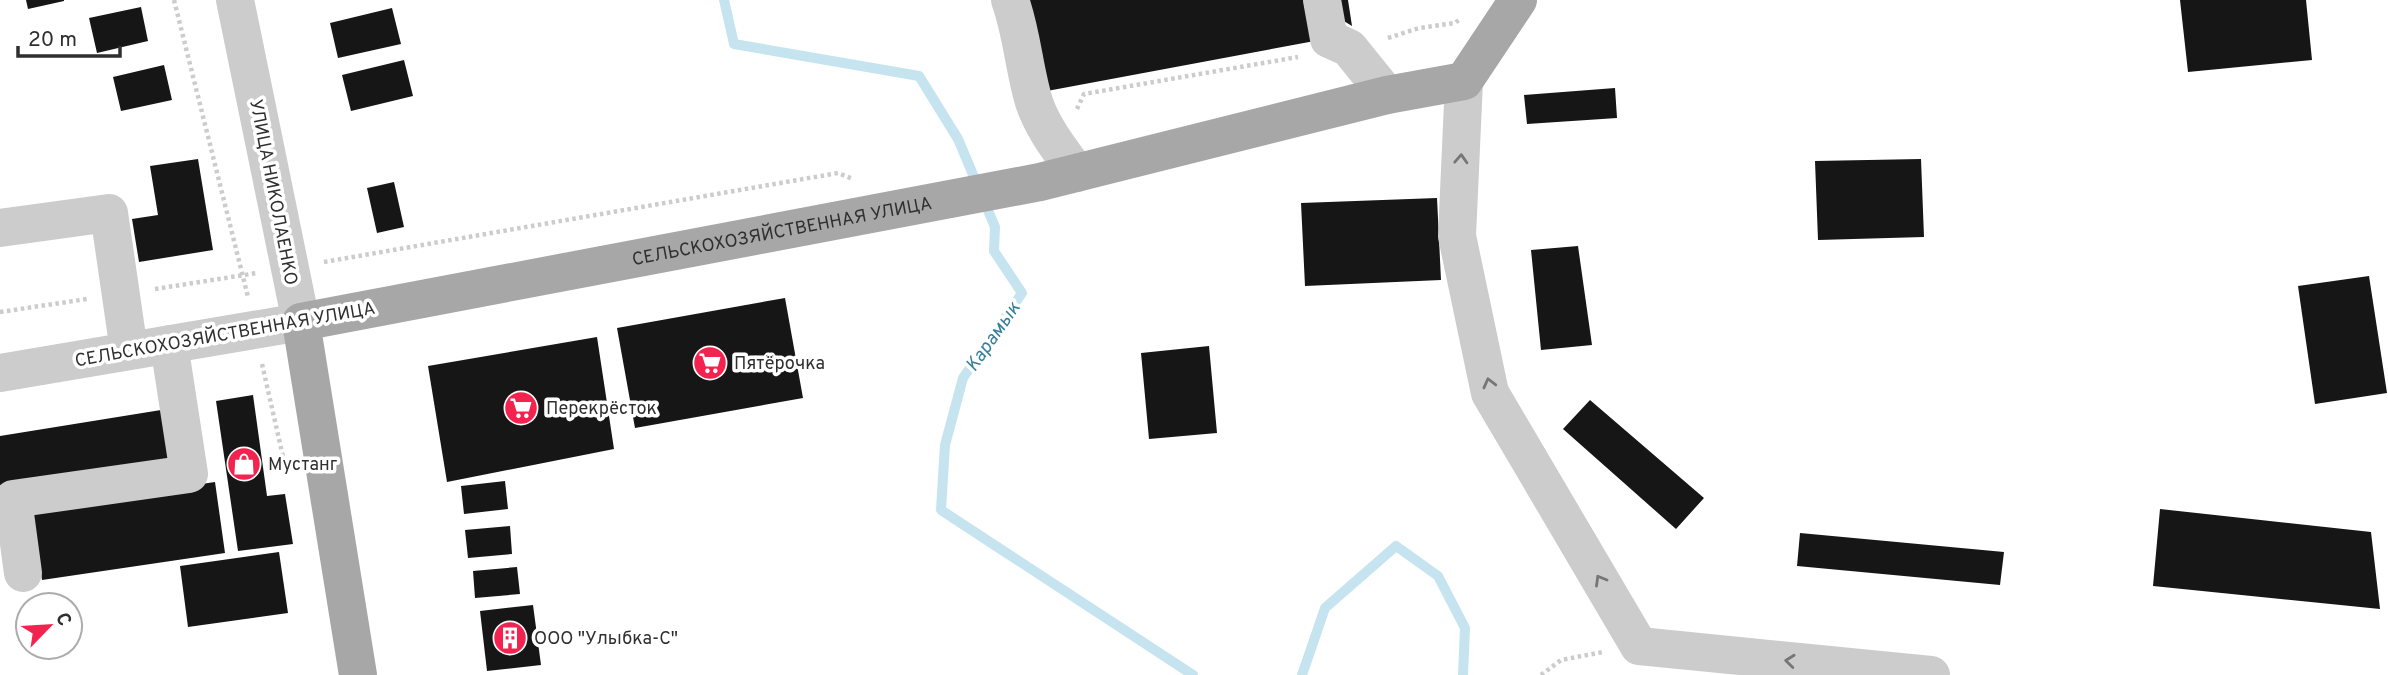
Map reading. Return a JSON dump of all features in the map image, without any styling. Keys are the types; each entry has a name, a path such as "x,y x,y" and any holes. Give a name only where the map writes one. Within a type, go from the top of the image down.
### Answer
{"main road":[{"path":"1464,81 1518,0"},
{"name":"СЕЛЬСКОХОЗЯЙСТВЕННАЯ УЛИЦА","path":"301,323 890,212 1059,169 1387,95 1464,81"},
{"name":"УЛИЦА НИКОЛАЕНКО","path":"301,323 358,675"}],"street":[{"name":"УЛИЦА НИКОЛАЕНКО","path":"235,0 301,323"},
{"path":"1010,0 1017,20 1034,102 1059,169"},
{"path":"1322,0 1329,39 1349,48 1387,95"},
{"path":"1464,81 1457,236 1490,393 1639,646 1931,675"},
{"path":"0,228 109,214 129,351"},
{"name":"СЕЛЬСКОХОЗЯЙСТВЕННАЯ УЛИЦА","path":"0,373 301,323"},
{"path":"23,573 13,499 189,474 169,344"}],"path":[{"path":"1059,169 1084,94 1349,48 1419,28 1455,23 1474,9 1494,36"},
{"path":"0,312 290,268 838,173 856,180"},
{"path":"1541,675 1561,660 1639,646"}],"building":[{"path":"26,0 64,0 64,1 28,9"},
{"path":"1029,0 1313,0 1320,40 1047,91"},
{"path":"1327,0 1348,0 1352,26 1329,12"},
{"path":"2180,0 2306,0 2312,60 2188,72"},
{"path":"141,7 148,41 97,53 89,18"},
{"path":"392,8 401,44 338,58 330,23"},
{"path":"404,60 413,96 351,111 342,75"},
{"path":"164,65 172,100 121,111 113,77"},
{"path":"1615,88 1617,118 1527,124 1524,95"},
{"path":"198,159 213,250 139,262 132,219 158,215 150,166"},
{"path":"1921,159 1924,237 1818,240 1815,161"},
{"path":"394,182 404,227 377,233 367,188"},
{"path":"1437,198 1441,280 1305,286 1301,203"},
{"path":"1578,246 1592,345 1541,350 1531,250"},
{"path":"2369,276 2387,393 2315,404 2298,286"},
{"name":"Пятёрочка","path":"785,298 803,398 635,428 617,328"},
{"name":"Перекрёсток","path":"597,337 614,449 447,482 428,366"},
{"path":"1209,346 1217,433 1149,439 1141,353"},
{"path":"253,395 267,496 285,494 293,544 238,551 216,401"},
{"path":"1590,400 1704,498 1676,529 1563,429"},
{"path":"161,410 169,462 0,491 0,436"},
{"path":"505,481 508,509 464,514 461,486"},
{"path":"215,482 225,553 42,580 32,509"},
{"path":"2160,509 2371,532 2380,609 2153,586"},
{"path":"510,526 512,554 468,558 465,530"},
{"path":"1800,533 2004,552 2000,585 1797,566"},
{"path":"279,552 288,613 188,627 180,566"},
{"path":"517,567 520,594 475,598 473,571"},
{"name":"ООО \"Улыбка-С\"","path":"533,605 541,665 487,671 480,611"}],"waterway":[{"name":"Карамык","path":"724,0 734,44 919,76 958,139 995,227 994,251 1022,293 963,378 945,445 941,510 1193,675"},
{"name":"Карамык","path":"1302,675 1325,608 1396,546 1438,576 1465,628 1463,675"}],"place":[{"name":"Пятёрочка","path":"710,363"},
{"name":"Перекрёсток","path":"521,408"},
{"name":"Мустанг","path":"244,464"},
{"name":"ООО \"Улыбка-С\"","path":"510,638"}]}
